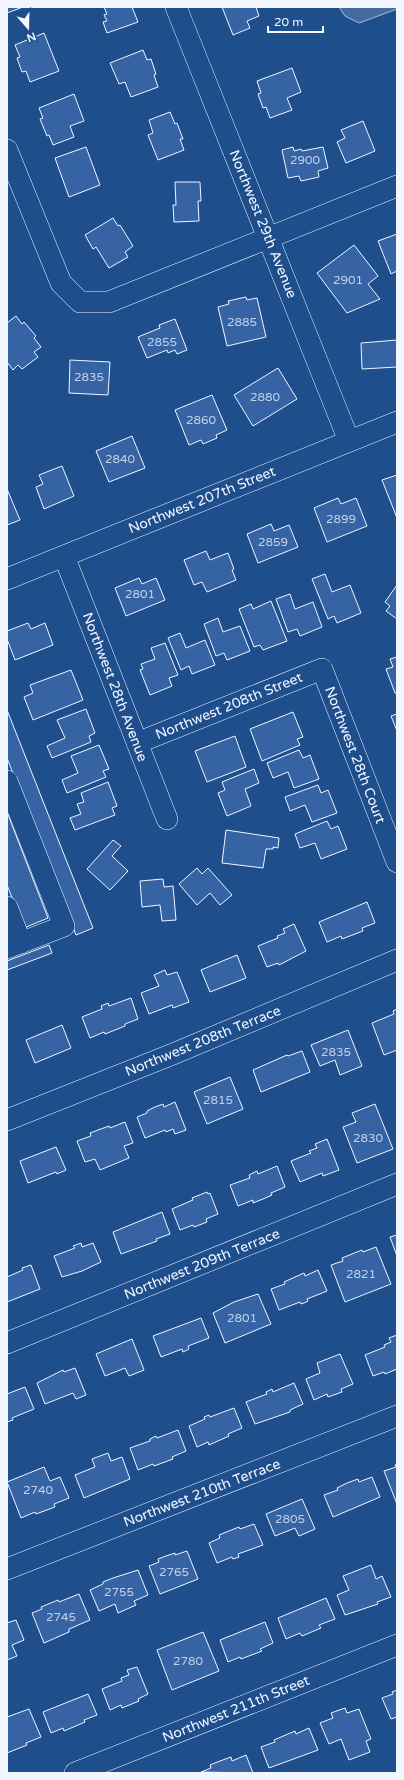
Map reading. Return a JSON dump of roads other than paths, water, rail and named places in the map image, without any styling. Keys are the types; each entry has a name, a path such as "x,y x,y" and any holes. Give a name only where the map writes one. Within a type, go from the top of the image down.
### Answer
{"street":[{"name":"Northwest 29th Avenue","path":"176,7 349,441"},
{"path":"7,150 61,284 80,302 109,302 397,186"},
{"name":"Northwest 207th Street","path":"7,579 397,422"},
{"name":"Northwest 28th Avenue","path":"64,556 167,819"},
{"name":"Northwest 208th Street","path":"137,743 322,669"},
{"name":"Northwest 28th Court","path":"322,669 397,862"},
{"path":"7,781 64,926 14,945 7,907"},
{"name":"Northwest 208th Terrace","path":"7,1120 173,1054 397,960"},
{"name":"Northwest 209th Terrace","path":"7,1343 397,1184"},
{"name":"Northwest 210th Terrace","path":"7,1569 397,1416"},
{"name":"Northwest 211th Street","path":"75,1773 397,1645"}],"water":[{"path":"339,7 397,7 397,9 359,23 345,16"}]}
